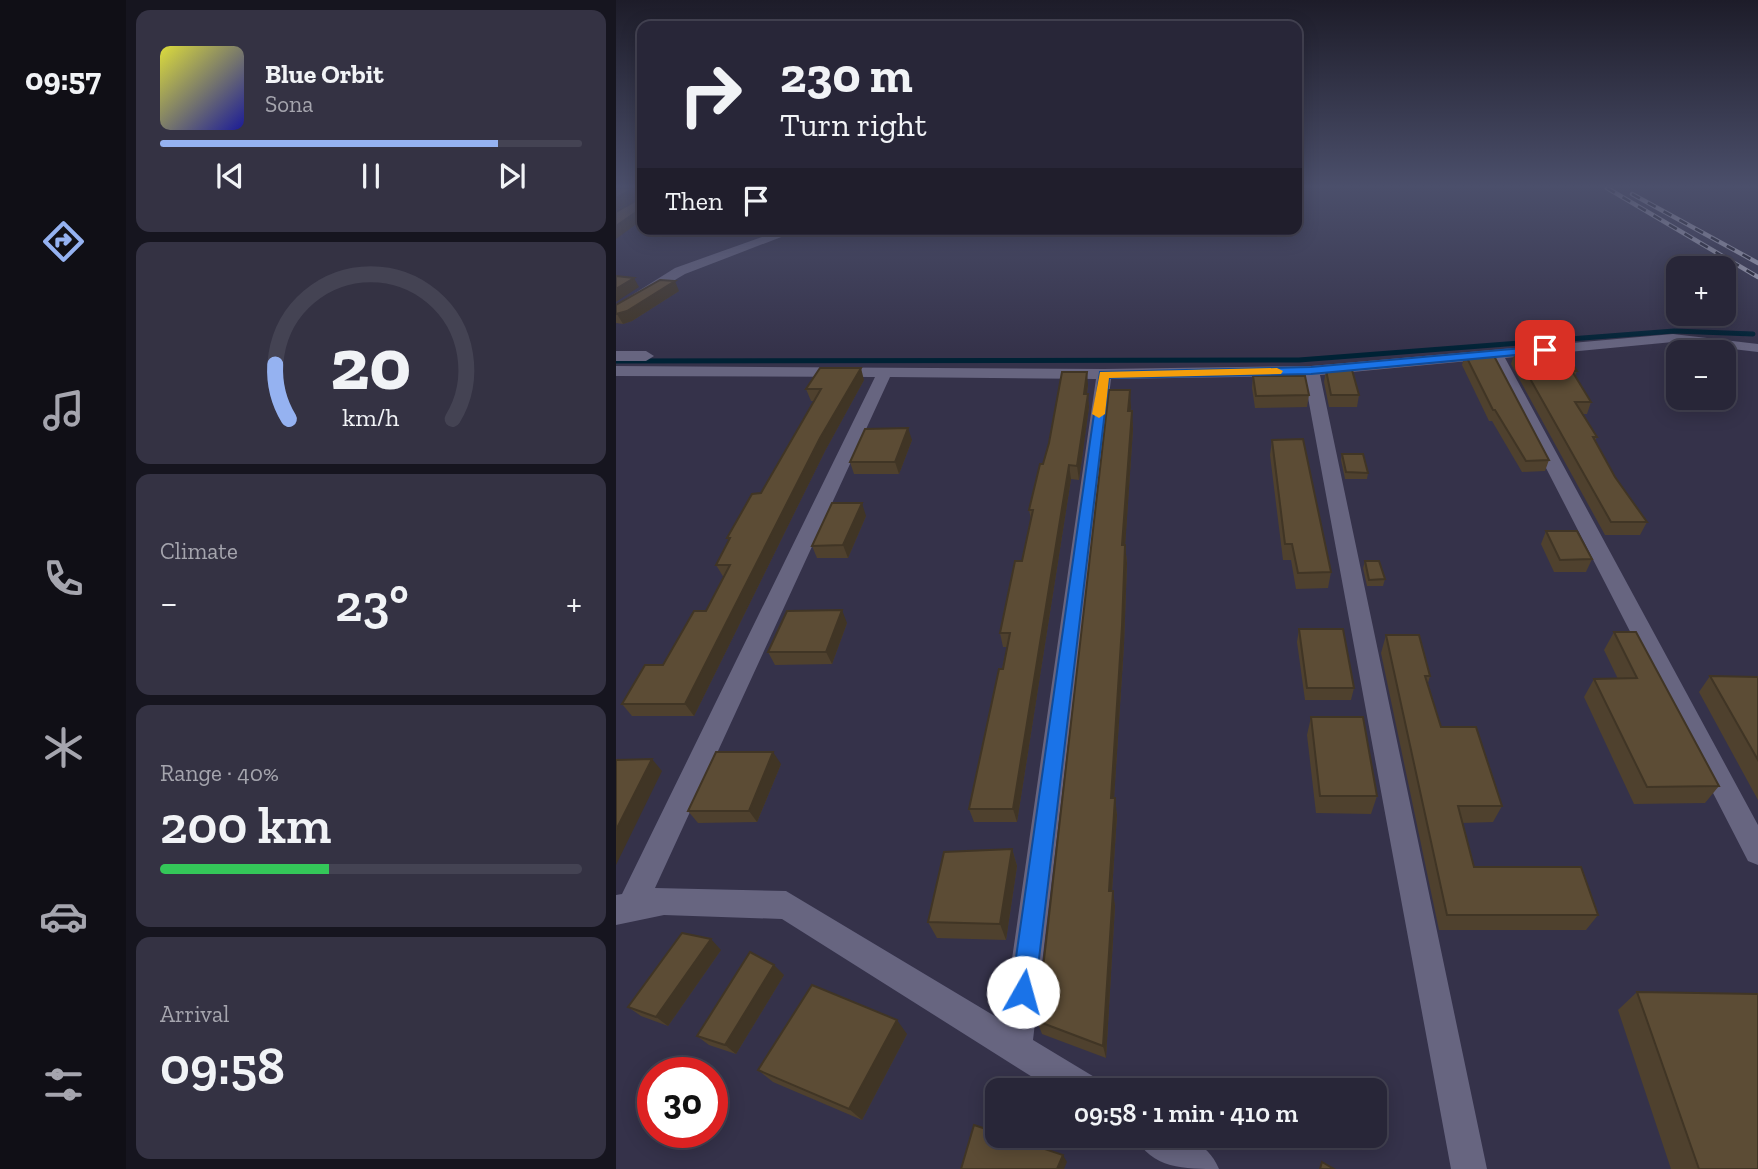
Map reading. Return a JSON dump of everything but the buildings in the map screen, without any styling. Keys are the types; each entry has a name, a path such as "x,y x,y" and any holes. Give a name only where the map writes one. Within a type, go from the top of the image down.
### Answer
{"street":[{"path":"616,311 680,271 759,243"},
{"path":"616,371 1104,374 1311,370 1673,338 1758,348"},
{"path":"1495,354 1758,852"},
{"path":"616,356 646,356"},
{"path":"1311,370 1469,1169"},
{"path":"624,908 885,372"},
{"path":"1016,1046 1104,374"},
{"path":"624,908 664,901 786,905 1065,1078"},
{"path":"1170,1148 1201,1169"}],"waterway":[{"path":"616,361 1299,360 1674,331 1753,334"}],"railway":[{"path":"1700,243 1758,277"},
{"path":"1721,243 1758,263"}],"slow traffic":[{"path":"1099,414 1104,374 1277,371"}],"route":[{"path":"1023,992 1104,374 1311,370 1545,350"}]}
